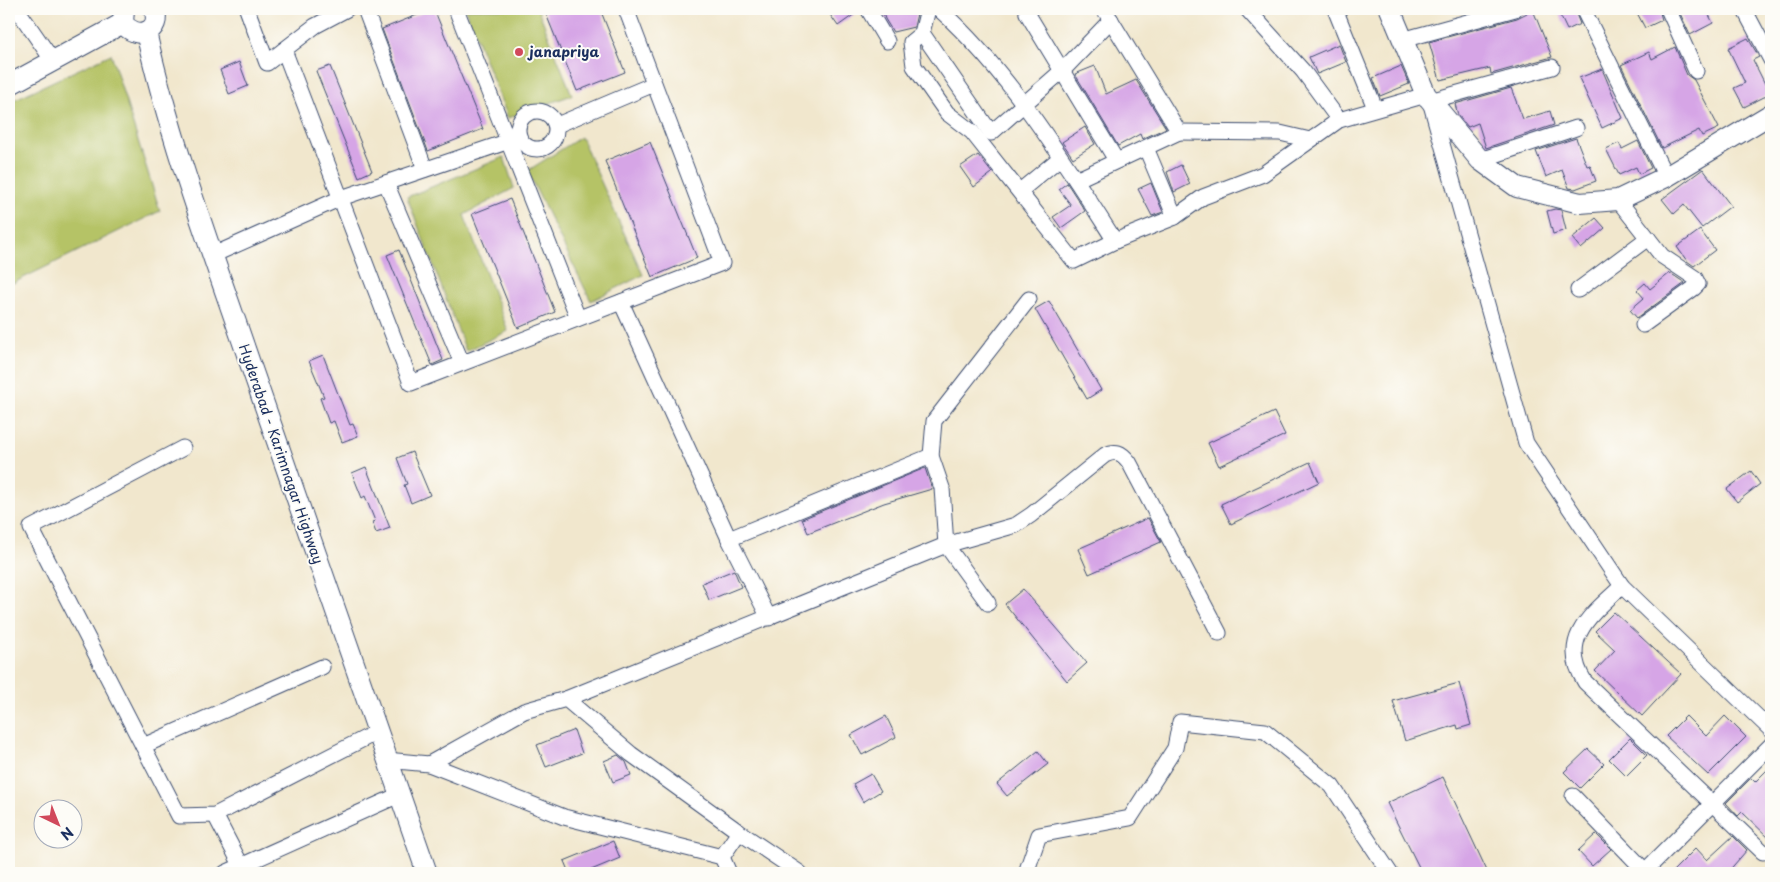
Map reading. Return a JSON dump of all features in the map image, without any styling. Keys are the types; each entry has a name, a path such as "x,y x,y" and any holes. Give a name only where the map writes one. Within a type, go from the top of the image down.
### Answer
{"main road":[{"path":"9,85 53,61 123,16 134,33 146,32 154,24 156,18 154,9"},
{"path":"1390,9 1428,98 1480,160 1517,187 1580,203 1618,200 1666,177 1771,114"},
{"name":"Hyderabad - Karimnagar Highway","path":"146,32 173,134 213,255 386,760 427,873"}],"street":[{"path":"17,9 53,61"},
{"path":"247,9 267,62 315,26 347,9"},
{"path":"365,9 425,170"},
{"path":"456,9 513,140 578,318"},
{"path":"284,50 411,383 722,263 626,9"},
{"path":"868,9 887,41"},
{"path":"928,9 922,33 911,42 914,66 947,113 972,132 1074,261 1115,241 1175,217 1203,197 1263,174 1339,120 1375,108 1428,98 1552,67"},
{"path":"939,9 958,26 1023,104 1076,180 1115,241"},
{"path":"1031,9 1027,13 1116,160"},
{"path":"1247,9 1303,71 1339,120"},
{"path":"1335,9 1375,108"},
{"path":"1402,40 1466,15 1515,9"},
{"path":"1583,9 1666,177"},
{"path":"1668,9 1696,71"},
{"path":"1744,9 1771,60"},
{"path":"922,33 991,133 1063,70 1106,12 1179,132"},
{"path":"557,124 654,84"},
{"path":"1428,98 1526,443 1622,586 1771,730"},
{"path":"213,255 341,198 513,140 529,148 544,150 555,140 557,124 547,112 531,111 519,121 513,140"},
{"path":"1480,160 1576,128"},
{"path":"1076,180 1179,132 1280,133 1310,140"},
{"path":"1146,148 1175,217"},
{"path":"1020,191 1060,158"},
{"path":"386,183 462,363"},
{"path":"1618,200 1662,256 1695,278 1698,284 1643,325"},
{"path":"1578,290 1648,238"},
{"path":"988,603 946,545 942,488 931,456 934,421 1029,299"},
{"path":"621,302 729,539 769,618"},
{"path":"183,448 31,528 178,816 215,815 377,732"},
{"path":"429,764 524,711 566,699 946,545 1016,525 1031,515 1104,455 1114,451 1123,454 1129,462 1219,633"},
{"path":"729,539 931,456"},
{"path":"1622,586 1594,612 1580,629 1575,644 1578,671 1585,682 1763,852"},
{"path":"142,746 322,667"},
{"path":"566,699 631,754 739,832 800,873"},
{"path":"1026,873 1040,835 1130,818 1174,748 1180,722 1266,730 1332,786 1390,873"},
{"path":"1573,796 1646,872 1771,745"},
{"path":"386,760 429,764 564,817 722,857"},
{"path":"225,873 399,795"},
{"path":"215,815 241,865"},
{"path":"722,857 739,832"},
{"path":"722,857 729,873"}],"green space":[{"name":"janapriya","path":"465,9 538,9 572,95 508,118"},
{"path":"111,54 160,211 9,285 9,102"},
{"path":"581,137 643,275 591,301 527,171"},
{"path":"504,157 514,188 464,215 508,331 466,351 407,197"}],"building":[{"path":"434,9 483,129 428,151 382,29"},
{"path":"544,9 600,9 625,72 577,91"},
{"path":"826,9 859,9 859,11 838,26"},
{"path":"882,9 918,9 914,27 893,32 885,19"},
{"path":"1557,9 1574,9 1580,24 1567,30"},
{"path":"1635,9 1659,9 1662,20 1645,28"},
{"path":"1678,9 1706,9 1713,23 1690,35"},
{"path":"1533,10 1552,57 1491,74 1490,68 1440,80 1429,42 1517,18"},
{"path":"1748,38 1759,57 1753,60 1770,94 1744,107 1734,88 1745,83 1728,48"},
{"path":"1339,44 1346,62 1317,74 1309,57"},
{"path":"1675,47 1687,75 1694,80 1719,128 1702,136 1699,130 1662,148 1621,65 1649,52 1652,59"},
{"path":"239,62 248,86 229,94 220,70"},
{"path":"330,66 372,171 359,177 316,71"},
{"path":"1095,66 1106,94 1136,80 1166,128 1142,139 1140,134 1118,146 1075,74"},
{"path":"1401,66 1409,84 1380,96 1373,78"},
{"path":"1602,69 1623,118 1602,128 1579,78"},
{"path":"1511,88 1523,119 1550,111 1554,125 1486,148 1478,123 1468,127 1458,115 1455,104"},
{"path":"1085,127 1095,144 1073,158 1062,142"},
{"path":"1576,138 1587,166 1590,165 1596,181 1575,189 1569,188 1562,170 1546,177 1536,151"},
{"path":"1638,141 1651,168 1639,174 1636,167 1619,175 1606,149 1619,143 1622,149"},
{"path":"650,142 697,258 652,277 605,161"},
{"path":"978,155 992,173 974,187 960,167"},
{"path":"1181,165 1190,184 1174,192 1167,172"},
{"path":"1703,169 1731,206 1702,228 1684,205 1674,214 1662,199"},
{"path":"1067,183 1085,211 1061,228 1053,217 1071,205 1059,189"},
{"path":"1151,183 1163,212 1152,216 1138,189"},
{"path":"510,199 555,312 518,328 472,214"},
{"path":"1561,210 1566,230 1553,234 1547,211"},
{"path":"1596,218 1605,228 1581,249 1572,238"},
{"path":"1700,230 1715,250 1694,266 1687,261 1677,247"},
{"path":"399,250 443,360 432,365 387,255"},
{"path":"1670,273 1685,283 1637,318 1630,310 1644,298 1637,290 1645,283 1650,289"},
{"path":"1049,301 1101,390 1087,399 1035,309"},
{"path":"323,355 350,425 353,424 358,436 342,442 334,421 329,423 320,398 324,397 309,361"},
{"path":"1274,412 1285,435 1219,466 1208,443"},
{"path":"412,452 430,495 411,503 404,485 407,484 397,458"},
{"path":"1310,462 1319,482 1231,524 1221,504"},
{"path":"366,467 390,528 376,533 372,522 375,521 365,496 362,498 352,473"},
{"path":"925,468 932,489 884,503 808,533 802,519"},
{"path":"1751,471 1760,484 1737,502 1727,489"},
{"path":"1148,518 1161,542 1089,574 1078,549"},
{"path":"734,570 741,587 709,600 702,583"},
{"path":"1023,589 1087,663 1067,681 1005,604"},
{"path":"1614,612 1681,674 1642,716 1595,671 1615,650 1595,631"},
{"path":"1459,683 1471,725 1458,729 1457,725 1405,741 1393,701"},
{"path":"886,716 896,737 862,755 851,735"},
{"path":"1686,716 1706,736 1725,716 1746,737 1708,775 1666,736"},
{"path":"574,730 582,753 546,767 537,745"},
{"path":"1630,738 1647,755 1626,776 1609,759"},
{"path":"1588,749 1604,764 1580,788 1564,772"},
{"path":"1038,751 1048,764 1007,796 997,784"},
{"path":"618,755 626,762 631,775 613,782 604,761"},
{"path":"1771,766 1771,840 1742,812 1738,816 1726,803 1751,778 1755,782"},
{"path":"871,774 881,791 863,802 853,784"},
{"path":"1443,777 1488,873 1422,873 1387,803"},
{"path":"1596,834 1611,849 1592,866 1578,851"},
{"path":"1733,836 1747,850 1727,873 1671,873 1696,848 1707,860"},
{"path":"613,841 620,858 584,873 569,873 564,861"}],"place":[{"name":"janapriya","path":"519,52"}]}
